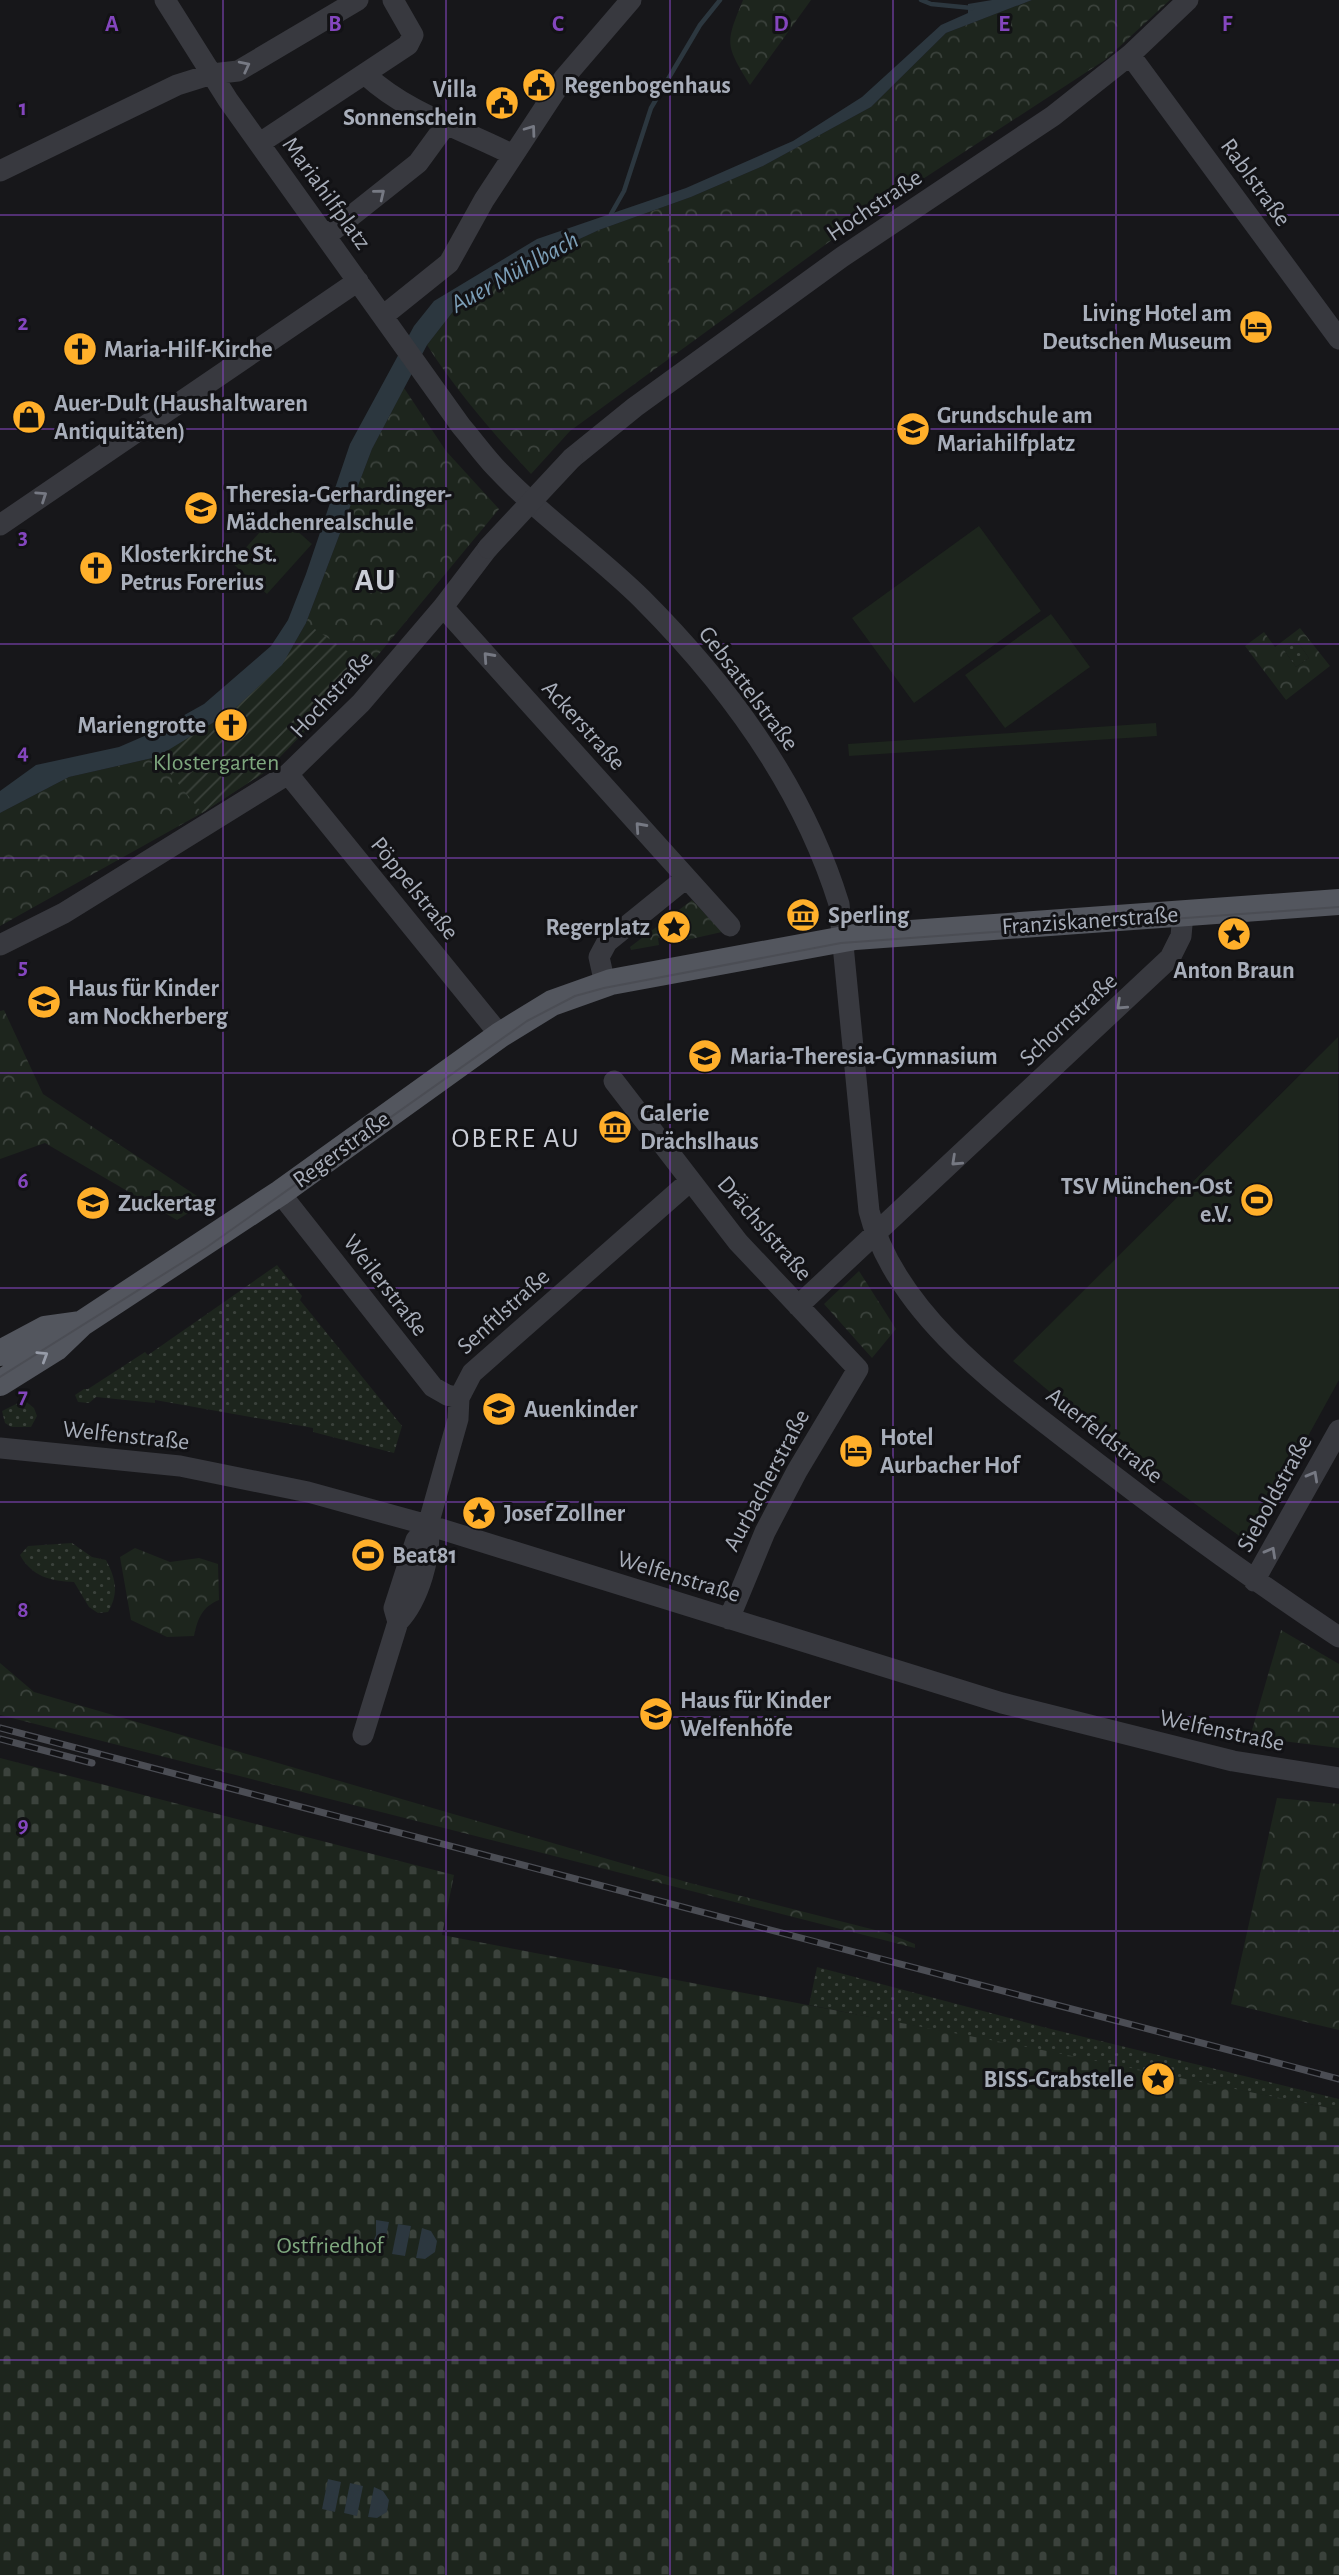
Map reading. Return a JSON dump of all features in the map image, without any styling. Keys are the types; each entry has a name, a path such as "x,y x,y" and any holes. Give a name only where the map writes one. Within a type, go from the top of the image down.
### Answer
{"main road":[{"name":"Franziskanerstraße","path":"841,938 1339,902"},
{"path":"605,984 841,938"},
{"name":"Regerstraße","path":"0,1383 57,1348 81,1324 280,1193 500,1035 552,1003 605,984"},
{"name":"Regerstraße","path":"0,1353 45,1329 81,1324"}],"street":[{"name":"Mariahilfplatz","path":"0,525 358,281 212,74 165,0"},
{"path":"0,171 177,85 212,74 238,71 358,0"},
{"path":"260,143 408,45 413,35 393,0"},
{"path":"386,321 449,262 513,155 570,69 631,0"},
{"name":"Hochstraße","path":"0,945 64,913 288,774 361,703 443,607 488,548 578,453 635,407 842,257 1019,140 1130,55 1188,0"},
{"name":"Rablstraße","path":"1130,55 1339,339"},
{"path":"366,75 381,88 445,126 481,138 513,155"},
{"path":"326,236 418,163 445,126"},
{"name":"Gebsattelstraße","path":"358,281 440,398 496,468 640,598 676,635 748,725 798,803 823,856 839,904 868,1201 876,1236"},
{"name":"Ackerstraße","path":"443,607 686,878"},
{"name":"Pöppelstraße","path":"288,774 500,1035"},
{"path":"605,984 600,957 607,942 686,878 730,926"},
{"name":"Schornstraße","path":"798,1306 876,1236 1170,958 1181,936 1183,914"},
{"name":"Drächslstraße","path":"614,1081 738,1242 856,1369"},
{"name":"Senftlstraße","path":"363,1735 398,1622 408,1612 430,1545 428,1525 458,1419 459,1398 468,1378 485,1360 690,1182"},
{"name":"Weilerstraße","path":"280,1193 433,1387 459,1398"},
{"name":"Auerfeldstraße","path":"876,1236 901,1281 945,1337 1071,1443 1254,1581 1339,1637"},
{"name":"Aurbacherstraße","path":"729,1619 765,1532 856,1369"},
{"name":"Sieboldstraße","path":"1254,1581 1339,1430"},
{"name":"Welfenstraße","path":"0,1448 139,1461 249,1478 428,1525 1076,1723 1233,1761 1339,1778"}],"green space":[{"path":"743,0 811,0 750,85 730,44 733,26"},
{"path":"1032,0 1170,0 1105,60 851,226 570,431 531,474 476,412 427,345 459,304 519,267 599,230 691,197 763,166 871,107 946,33"},
{"path":"404,388 446,451 499,509 369,666 265,772 202,813 0,926 0,813 69,777 157,757 295,645 306,623 372,449"},
{"path":"277,513 312,544 267,594 232,563"},
{"path":"979,526 1041,611 914,703 852,618"},
{"path":"1051,614 1090,667 1005,728 965,675"},
{"name":"Klostergarten","path":"306,623 369,666 265,772 202,813 157,757 258,687 291,649"},
{"path":"1300,628 1330,666 1286,700 1245,646 1264,632 1275,647","holes":["1297,641 1309,658 1296,667 1284,650"]},
{"path":"1297,641 1309,658 1296,667 1284,650"},
{"path":"1156,723 1157,736 849,756 848,744"},
{"path":"692,900 722,932 682,941 680,934 658,938 659,945 631,950 630,947"},
{"path":"4,1010 43,1094 206,1202 177,1220 45,1143 0,1159 0,1011"},
{"name":"TSV München-Ost e.V.","path":"1338,1037 1339,1380 1249,1543 1108,1441 1013,1361"},
{"path":"277,1265 302,1296 300,1300 402,1426 394,1453 313,1432 313,1428 155,1400 155,1403 96,1397 89,1403 78,1402 75,1395 145,1352 148,1355"},
{"path":"859,1271 896,1329 872,1358 824,1304"},
{"path":"24,1400 34,1408 37,1416 31,1427 11,1427 5,1423 2,1411"},
{"path":"72,1543 92,1557 106,1560 115,1586 114,1599 108,1612 98,1613 89,1607 74,1582 36,1573 20,1555 28,1546"},
{"path":"135,1548 170,1562 199,1558 218,1564 219,1600 208,1606 202,1614 194,1636 167,1637 131,1620 120,1557"},
{"path":"1281,1630 1339,1664 1339,1748 1250,1737"},
{"path":"0,1663 34,1692 690,1883 887,1933 915,1944 915,1948 0,1715"},
{"name":"Ostfriedhof","path":"0,1758 454,1875 442,1935 1339,2110 1339,2575 0,2575"},
{"path":"1277,1798 1339,1804 1339,2030 1231,2004"},
{"path":"817,1967 1043,2027 1339,2099 1339,2110 809,2005"}],"shaded area":[{"path":"992,0 1032,0 946,33 871,107 763,166 691,197 599,230 519,267 459,304 427,345 372,449 306,623 282,665 232,711 157,757 69,777 0,813 0,791 36,765 119,747 156,731 204,704 271,646 288,620 306,574 350,444 414,326 434,301 537,239 686,188 793,141 862,97 941,25 968,13 968,4"},
{"path":"376,2220 389,2222 383,2252 370,2249 376,2235"},
{"path":"398,2224 411,2226 405,2256 392,2254"},
{"path":"422,2228 431,2231 437,2241 435,2252 425,2259 416,2258"},
{"path":"328,2479 341,2482 335,2512 322,2509"},
{"path":"350,2483 363,2486 357,2516 344,2513"},
{"path":"374,2487 383,2491 389,2500 387,2512 377,2518 368,2517"}],"waterway":[{"path":"611,214 624,191 651,108 700,25 720,0"},
{"path":"921,0 931,4 972,8"}],"tram line":[{"path":"0,1377 207,1247 527,1021 575,996 604,988 841,943 1339,907"}],"railway":[{"path":"0,1728 1339,2079"},
{"path":"0,1739 92,1763"}],"place":[{"name":"Regenbogenhaus","path":"539,85"},
{"name":"Villa Sonnenschein","path":"502,103"},
{"name":"Living Hotel am Deutschen Museum","path":"1256,327"},
{"name":"Maria-Hilf-Kirche","path":"80,349"},
{"name":"Auer-Dult (Haushaltwaren Antiquitäten)","path":"29,417"},
{"name":"Grundschule am Mariahilfplatz","path":"913,429"},
{"name":"Theresia-Gerhardinger- Mädchenrealschule","path":"201,508"},
{"name":"Klosterkirche St. Petrus Forerius","path":"96,568"},
{"name":"Mariengrotte","path":"231,725"},
{"name":"Sperling","path":"803,915"},
{"name":"Regerplatz","path":"674,927"},
{"name":"Anton Braun","path":"1234,934"},
{"name":"Haus für Kinder am Nockherberg","path":"44,1002"},
{"name":"Maria-Theresia-Gymnasium","path":"705,1056"},
{"name":"Galerie Drächslhaus","path":"615,1127"},
{"name":"TSV München-Ost e.V.","path":"1257,1200"},
{"name":"Zuckertag","path":"93,1203"},
{"name":"Auenkinder","path":"499,1409"},
{"name":"Hotel Aurbacher Hof","path":"856,1451"},
{"name":"Josef Zollner","path":"479,1513"},
{"name":"Beat81","path":"368,1555"},
{"name":"Haus für Kinder Welfenhöfe","path":"656,1714"},
{"name":"BISS-Grabstelle","path":"1158,2079"}],"district":[{"name":"AU","path":"376,579"},
{"name":"OBERE AU","path":"516,1137"}],"water label":[{"name":"Auer Mühlbach","path":"514,271"}]}
